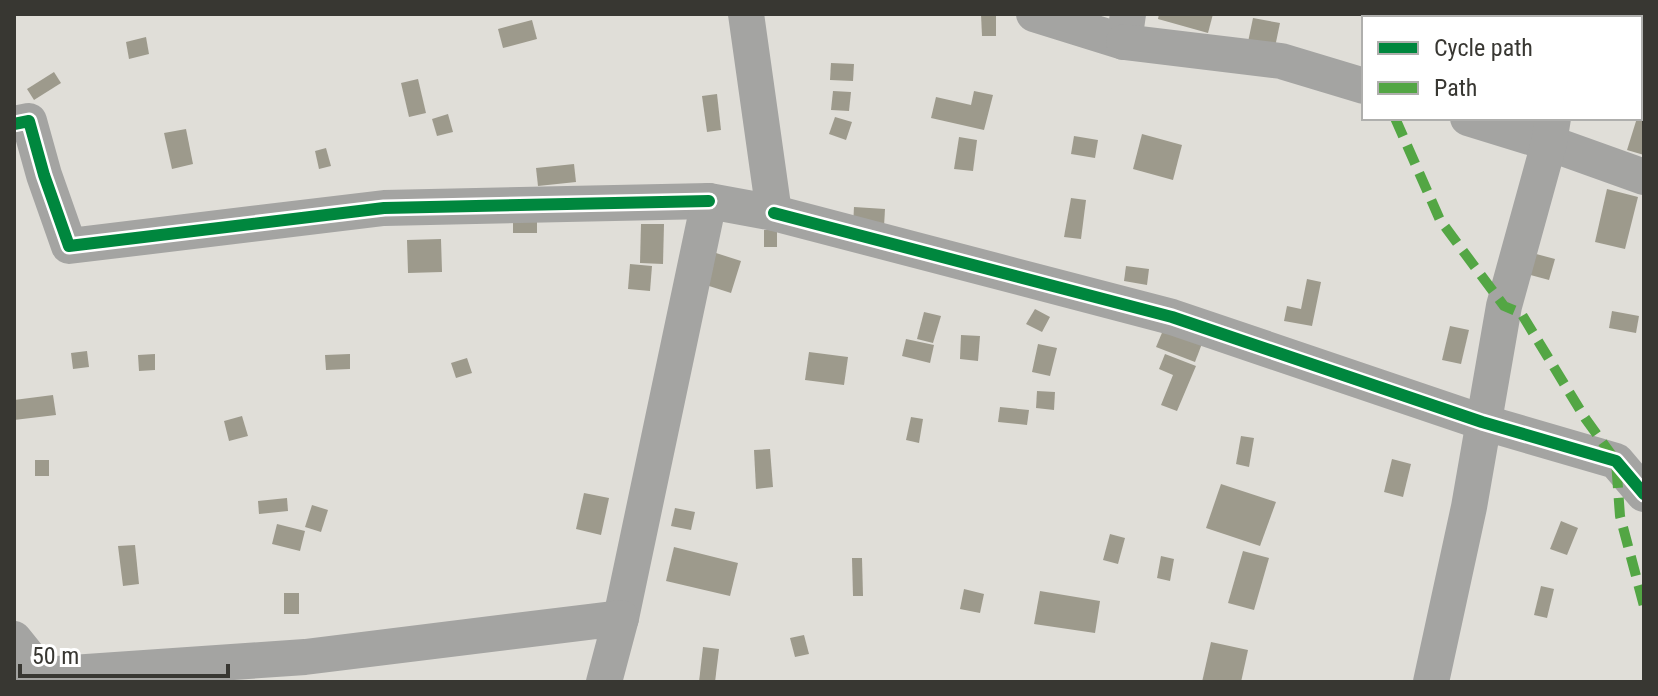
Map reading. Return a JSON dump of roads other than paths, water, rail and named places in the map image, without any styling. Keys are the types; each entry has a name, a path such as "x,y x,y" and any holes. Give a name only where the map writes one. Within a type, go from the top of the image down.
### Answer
{"street":[{"path":"746,14 774,213"},
{"path":"1034,14 1126,28 1281,61 1362,85"},
{"path":"1482,120 1551,130 1644,177"},
{"path":"14,124 29,121 69,246 384,208 709,201 774,213 1172,317 1482,422 1616,461 1644,494"},
{"path":"1431,682 1469,507 1504,306 1551,130"},
{"path":"604,682 621,618 709,201"},
{"path":"14,639 28,677 305,657 621,618"}]}
